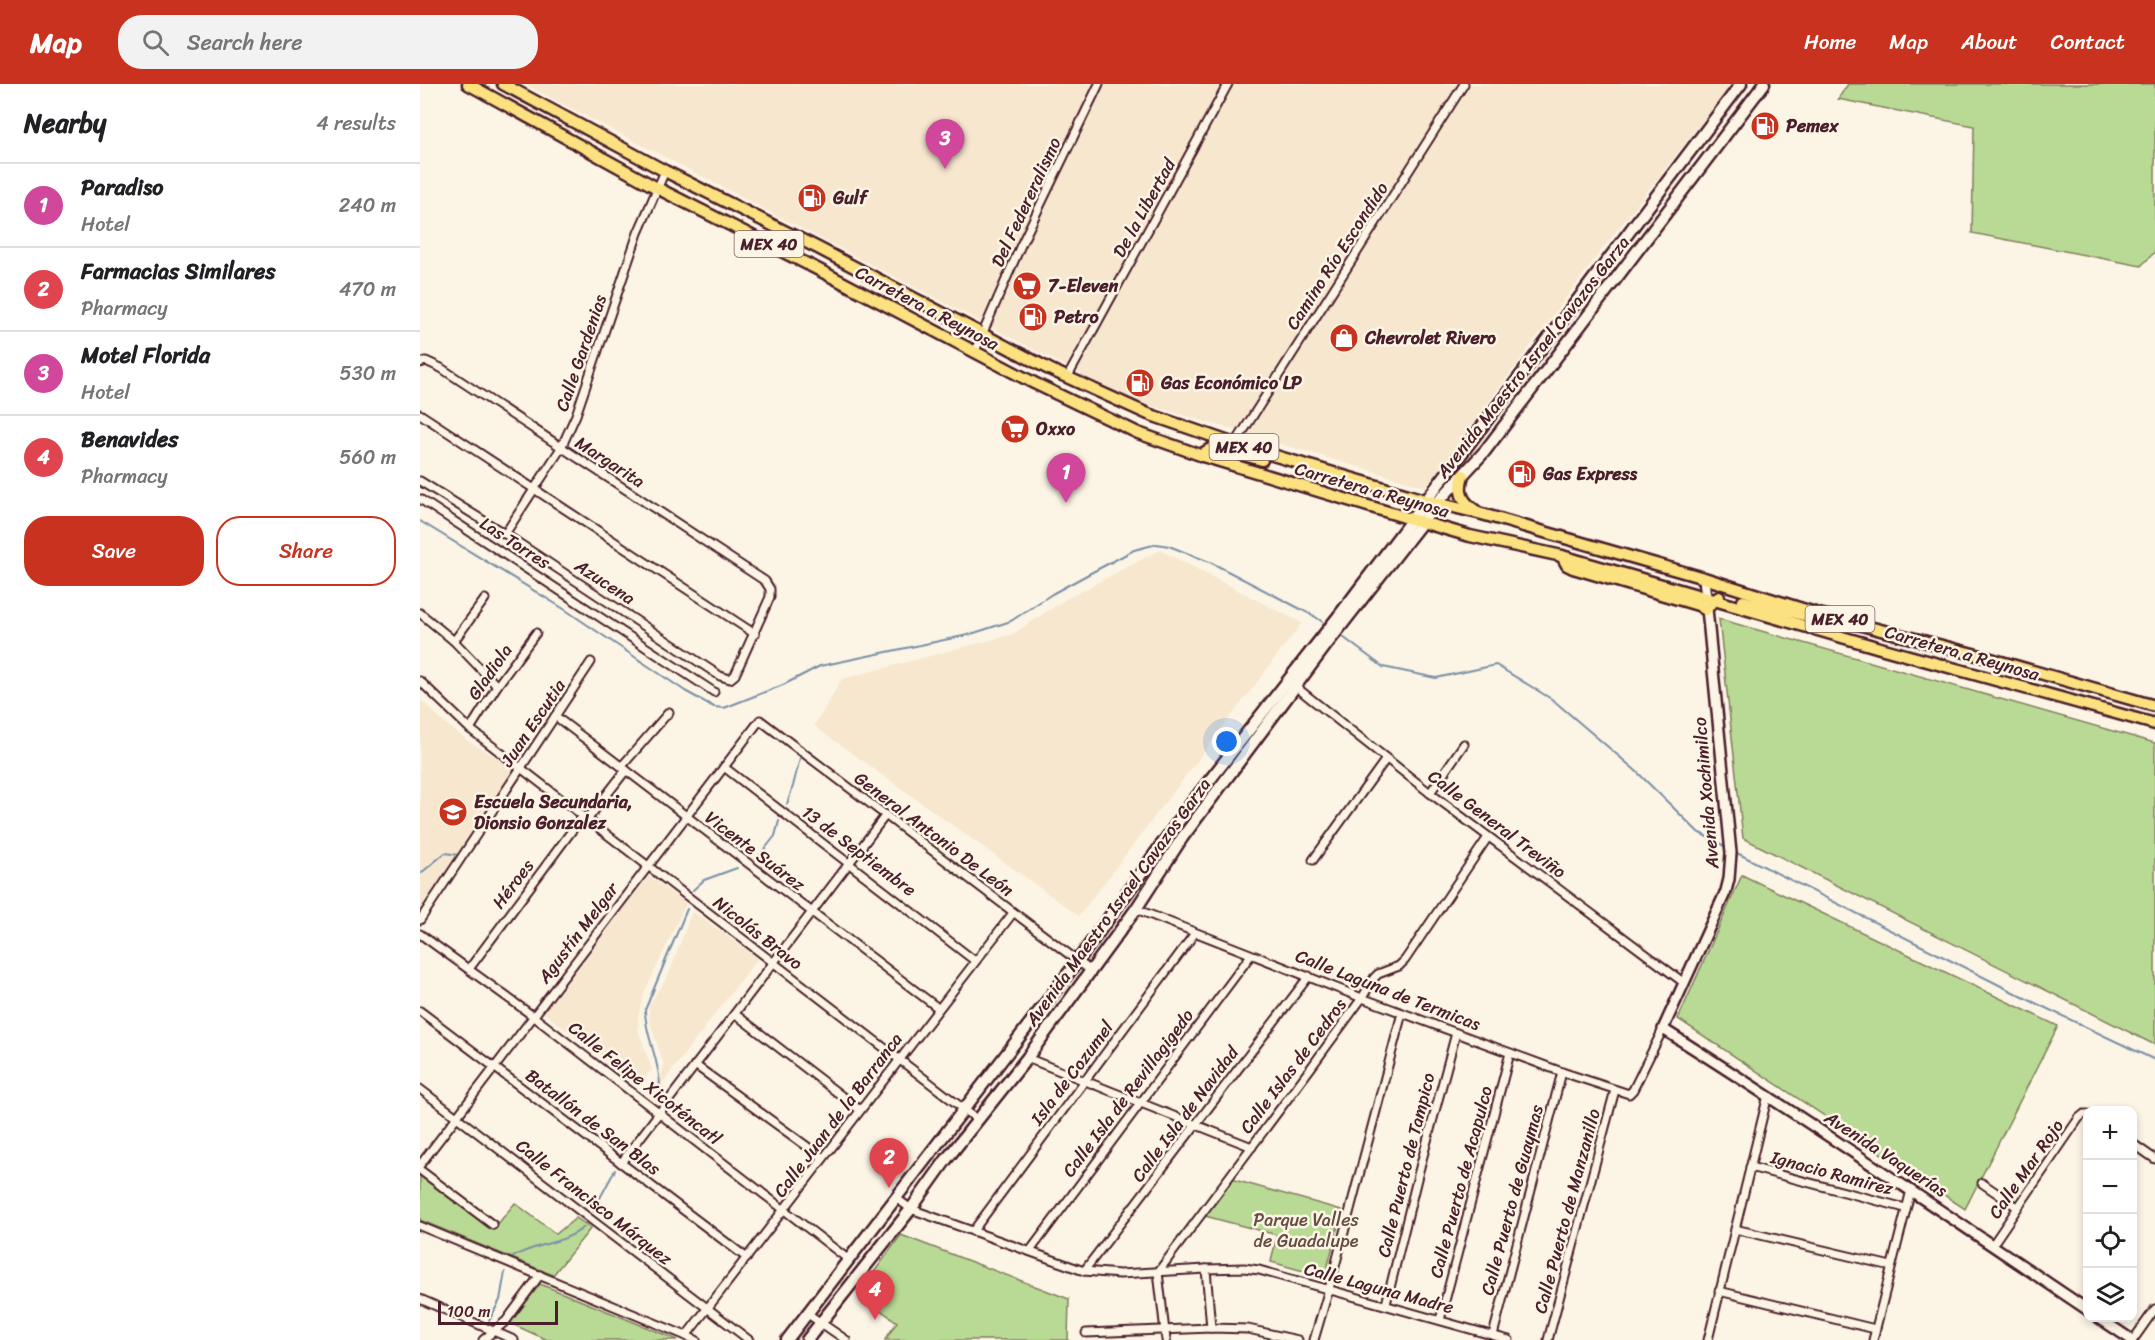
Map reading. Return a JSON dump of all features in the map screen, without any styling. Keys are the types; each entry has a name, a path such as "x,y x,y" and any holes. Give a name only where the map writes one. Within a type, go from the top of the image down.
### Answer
{"main road":[{"name":"Carretera a Reynosa","path":"503,84 665,171 1067,378 1149,414 1235,444 1378,487 1482,514 1704,578 1815,613 1977,655 2155,706"},
{"name":"Avenida Maestro Israel Cavazos Garza","path":"1417,521 1425,500 1741,84"},
{"name":"Avenida Maestro Israel Cavazos Garza","path":"788,1340 1077,962 1191,804 1344,616 1417,521 1437,503 1485,451 1764,84"},
{"name":"Carretera a Reynosa","path":"473,85 657,188 1130,430 1203,456 1417,521 1470,536 1562,556 2155,724"},
{"path":"1203,456 1209,448 1218,448 1356,486 1378,487"},
{"path":"1463,475 1460,486 1461,496 1468,505 1482,514"},
{"path":"1562,556 1564,561 1573,568 1698,605 1706,610 1710,598 1728,597 1801,615 1815,613"},
{"name":"Avenida Maestro Israel Cavazos Garza","path":"807,1340 1027,1058 1136,909 1182,838 1296,687 1324,641"}],"street":[{"name":"Del Federeralismo","path":"975,351 1022,245 1099,84"},
{"name":"De la Libertad","path":"1067,378 1228,84"},
{"name":"Camino Río Escondido","path":"1235,444 1464,84"},
{"name":"Calle Gardenias","path":"504,534 561,448 576,415 638,233 665,171"},
{"name":"Margarita","path":"422,362 441,368 758,576 768,585 770,597"},
{"path":"420,414 755,634"},
{"name":"Azucena","path":"420,481 720,676 733,677 755,634 770,597"},
{"path":"432,507 441,494"},
{"name":"Las Torres","path":"420,499 714,692"},
{"path":"1704,578 1710,598"},
{"path":"454,641 485,599"},
{"name":"Avenida Xochimilco","path":"1632,1093 1726,891 1730,871 1727,817 1706,610"},
{"path":"420,613 454,641 497,686"},
{"name":"Gladiola","path":"470,729 497,686 536,633"},
{"name":"Juan Escutia","path":"420,920 591,662"},
{"path":"689,675 698,662"},
{"name":"Nicolás Bravo","path":"420,681 470,729 978,1120"},
{"name":"Calle General Treviño","path":"1296,687 1430,793 1683,982"},
{"name":"Héroes","path":"469,969 669,712"},
{"name":"Vicente Suárez","path":"555,716 938,1008"},
{"name":"General Antonio De León","path":"760,720 1091,971"},
{"name":"Agustín Melgar","path":"420,1165 760,720"},
{"path":"1430,793 1464,744"},
{"path":"1313,860 1386,759"},
{"name":"13 de Septiembre","path":"724,766 975,960"},
{"path":"621,1163 885,816"},
{"name":"Calle Islas de Cedros","path":"1158,1272 1378,974 1398,966 1405,960 1488,837"},
{"name":"Calle Laguna de Termicas","path":"1136,909 1401,1013 1562,1072 1615,1090 1632,1093"},
{"name":"Calle Juan de la Barranca","path":"686,1336 1013,913"},
{"name":"Isla de Cozumel","path":"973,1231 1195,933"},
{"name":"Calle Felipe Xicoténcatl","path":"420,934 533,1016 849,1260"},
{"name":"Calle Isla de Revillagigedo","path":"1030,1251 1139,1102 1251,955"},
{"name":"Calle Isla de Navidad","path":"1084,1271 1309,976"},
{"name":"Batallón de San Blas","path":"420,1011 747,1258"},
{"path":"1314,1340 1401,1013"},
{"path":"735,1014 860,1110"},
{"name":"Avenida Vaquerías","path":"1663,1029 1768,1095 2083,1307"},
{"name":"Calle Puerto de Tampico","path":"1386,1304 1456,1033"},
{"name":"Calle Puerto de Acapulco","path":"1440,1320 1510,1053"},
{"path":"1027,1058 1252,1147"},
{"path":"695,1065 823,1158"},
{"name":"Calle Puerto de Guaymas","path":"1493,1335 1562,1072"},
{"name":"Calle Francisco Márquez","path":"420,1089 499,1147 749,1340"},
{"name":"Calle Puerto de Manzanillo","path":"1548,1340 1615,1090"},
{"path":"1708,1340 1768,1095"},
{"name":"Calle Mar Rojo","path":"1993,1244 2083,1115"},
{"path":"2137,1146 2155,1159"},
{"name":"Ignacio Ramirez","path":"1750,1167 1905,1208"},
{"path":"420,1170 493,1225"},
{"path":"1982,1183 2017,1207"},
{"path":"1873,1340 1911,1190"},
{"name":"Calle Laguna Madre","path":"896,1198 911,1209 1084,1271 1120,1274 1206,1269 1259,1270 1509,1340"},
{"path":"420,1226 696,1340"},
{"path":"1735,1229 1891,1266"},
{"path":"1206,1269 1211,1328"},
{"path":"1158,1272 1166,1340"},
{"path":"483,1340 495,1332 517,1307 540,1275"},
{"path":"1719,1291 1875,1329"},
{"path":"420,1299 514,1340"},
{"path":"2106,1322 2132,1340 2155,1308"},
{"path":"808,1314 846,1340"},
{"path":"1086,1332 1248,1329 1298,1340"}],"shaded area":[{"path":"524,84 1732,84 1600,252 1426,487 1129,399"},
{"path":"1160,550 1302,623 1079,916 814,726 842,679 1013,634 1066,599"},
{"name":"Escuela Secundaria, Dionsio Gonzalez","path":"420,701 468,741 515,768 420,913"},
{"path":"649,876 686,903 644,994 638,1017 638,1029 652,1070 638,1085 543,1012"},
{"path":"692,911 758,958 651,1098 647,1086 652,1081 659,1083 664,1065 649,1020 649,1005 669,974"}],"green space":[{"path":"1848,84 2155,84 2155,252 2141,266 1972,233 1974,126 1838,99"},
{"path":"1719,619 2155,743 2155,1045 1743,838"},
{"path":"1742,875 2058,1026 1965,1209 1678,1019"},
{"path":"420,1175 493,1230 515,1203 556,1234 576,1218 591,1228 553,1275 420,1220"},
{"name":"Parque Valles de Guadalupe","path":"1231,1179 1342,1210 1325,1277 1271,1262 1277,1235 1205,1216"},
{"path":"901,1235 1069,1299 1068,1340 885,1340 897,1322 858,1294"},
{"path":"540,1284 678,1340 547,1340 510,1323"}],"waterway":[{"path":"420,521 564,609 685,691 714,707 724,708 783,685 820,666 968,635 1011,621 1052,594 1134,550 1157,544 1169,546 1212,563 1327,625"},
{"path":"1339,634 1383,667 1436,678 1496,665 1553,700 1635,770 1698,832 1728,848"},
{"path":"787,804 800,758"},
{"path":"756,860 775,836 779,821"},
{"path":"1733,851 2029,1000 2155,1060"},
{"path":"420,874 445,853 459,855"},
{"path":"693,890 704,880 737,868"},
{"path":"660,1088 658,1067 647,1029 645,1010 687,909"},
{"path":"593,1211 615,1170"},
{"path":"513,1257 568,1237 584,1227"},
{"path":"489,1321 500,1300 505,1272"}],"place":[{"name":"Pemex","path":"1765,126"},
{"name":"Motel Florida","path":"945,169"},
{"name":"Gulf","path":"812,198"},
{"name":"7-Eleven","path":"1027,286"},
{"name":"Petro","path":"1033,317"},
{"name":"Chevrolet Rivero","path":"1344,338"},
{"name":"Gas Económico LP","path":"1140,383"},
{"name":"Oxxo","path":"1015,429"},
{"name":"Gas Express","path":"1522,474"},
{"name":"Paradiso","path":"1066,503"},
{"name":"Escuela Secundaria, Dionsio Gonzalez","path":"453,812"},
{"name":"Farmacias Similares","path":"889,1188"},
{"name":"Benavides","path":"875,1320"}]}
